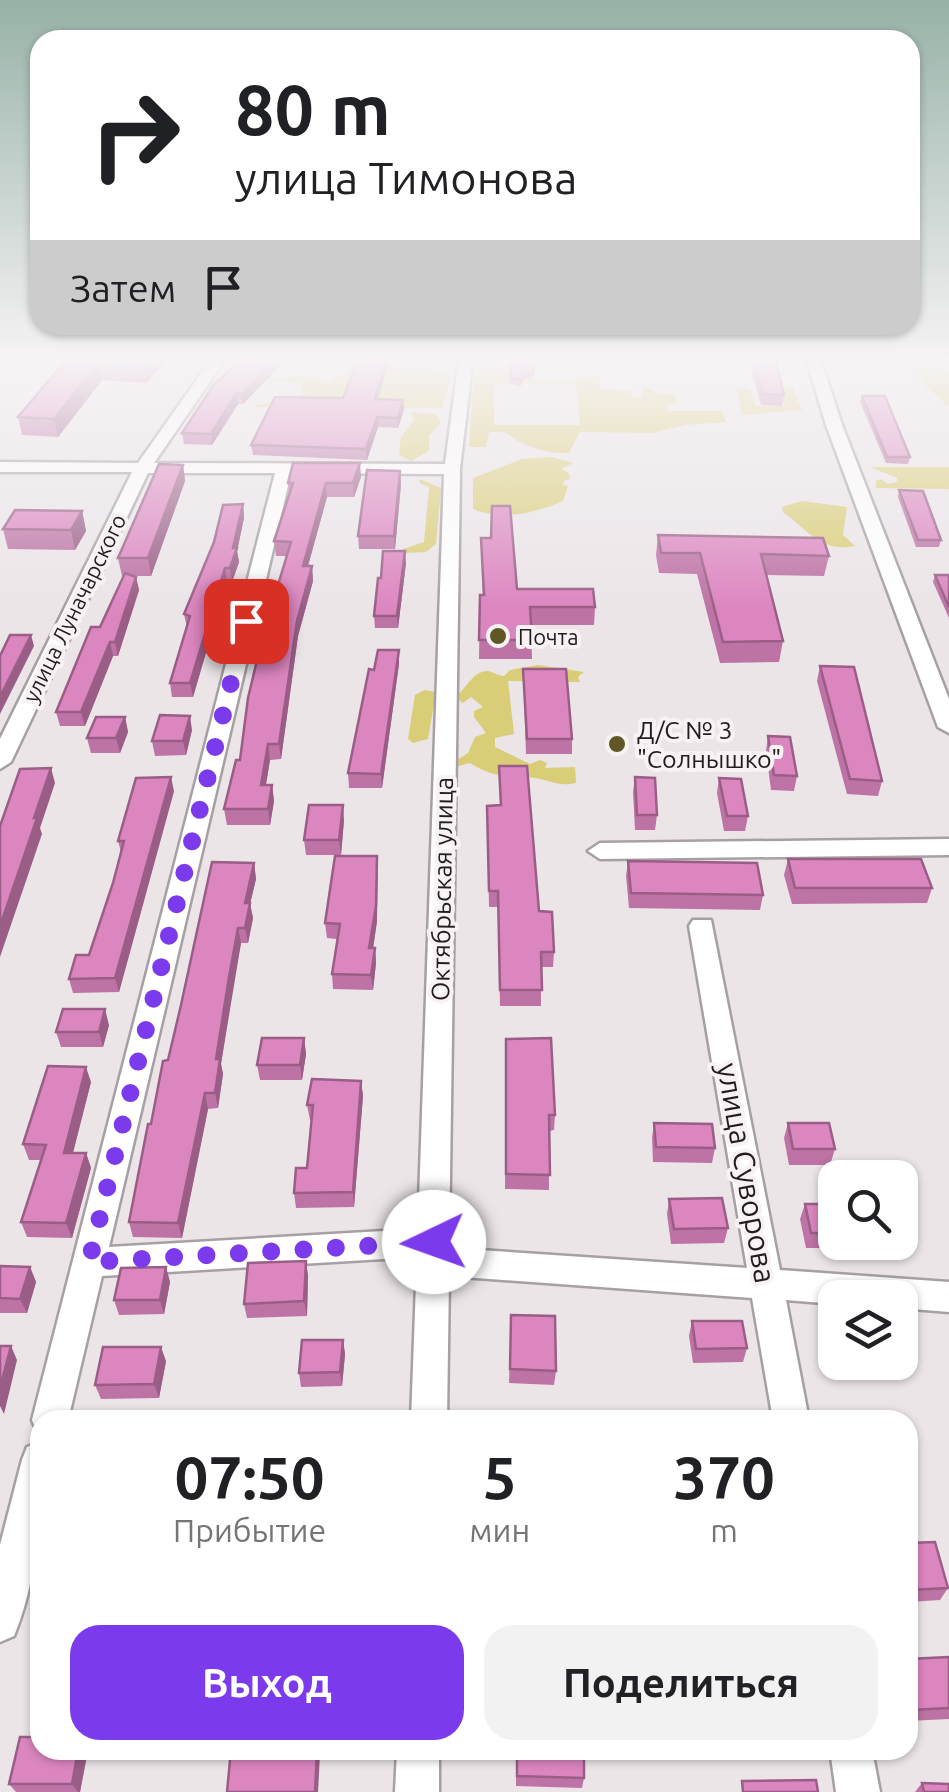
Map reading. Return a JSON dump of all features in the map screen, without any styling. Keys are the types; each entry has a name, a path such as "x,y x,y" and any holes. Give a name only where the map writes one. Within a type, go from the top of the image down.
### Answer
{"street":[{"name":"улица Луначарского","path":"0,762 141,470 161,442"},
{"name":"Октябрьская улица","path":"428,1410 456,442"},
{"path":"841,442 949,726"},
{"path":"0,467 452,470"},
{"path":"52,1410 284,470"},
{"path":"600,850 949,848"},
{"name":"улица Суворова","path":"702,926 789,1410"},
{"path":"89,1262 434,1252 949,1297"},
{"path":"0,1622 30,1500"},
{"path":"417,1792 418,1760"},
{"path":"852,1760 858,1792"}],"shaded area":[{"path":"400,442 429,442 429,451 411,461 399,455"},
{"path":"469,442 487,442 486,447 469,447"},
{"path":"519,442 575,442 569,453"},
{"path":"552,457 573,463 561,469 569,473 570,479 564,481 563,485 568,486 563,501 518,514 473,509 473,478 522,459"},
{"path":"870,467 949,467 949,489 876,488 876,481 881,479 888,484 897,482 897,478"},
{"path":"420,479 441,488 436,544 426,552 405,553 403,549 424,542 429,487 419,483"},
{"path":"802,501 847,507 843,535 855,546 824,543 783,512 782,507"},
{"path":"538,665 584,672 578,677 580,682 508,681 514,734 495,738 495,747 530,764 540,760 547,763 545,768 575,767 576,783 495,774 470,763 455,767 454,762 468,753 475,737 486,733 474,717 474,711 483,707 471,697 463,703 455,697 483,672 504,676 510,670"},
{"path":"424,690 436,692 428,739 413,743 408,739 415,695"}],"building":[{"path":"253,442 369,442 366,449 251,445"},
{"path":"881,442 904,442 910,457 887,457"},
{"path":"293,463 360,463 353,483 326,483 303,566 312,566 297,621 279,744 268,744 261,785 272,785 268,809 224,809 236,760 240,760 248,698 264,631 291,542 274,541 293,483 288,483"},
{"path":"159,464 183,465 148,558 118,558"},
{"path":"367,470 400,471 394,536 358,536"},
{"path":"899,490 923,491 941,540 918,540"},
{"path":"243,504 233,548 237,548 230,568 225,568 190,683 170,683 190,616 184,614 214,542 223,505"},
{"path":"492,506 510,506 517,589 593,589 595,607 530,607 532,640 479,640 480,595 484,595 481,538 491,538"},
{"path":"15,510 82,511 71,530 3,529"},
{"path":"658,535 823,538 829,556 761,554 783,641 723,642 700,553 661,553"},
{"path":"383,551 405,551 397,616 374,616"},
{"path":"125,573 136,577 115,642 110,642 81,712 56,712 91,627 100,627"},
{"path":"935,575 949,575 949,607"},
{"path":"10,635 31,635 0,697 0,656"},
{"path":"378,650 399,650 381,774 348,773 369,669 374,670"},
{"path":"820,666 854,667 882,781 850,779"},
{"path":"523,669 566,669 572,739 527,739"},
{"path":"160,715 190,716 183,741 152,741"},
{"path":"96,717 125,717 116,738 87,738"},
{"path":"768,736 790,737 797,776 774,775"},
{"path":"499,766 527,766 539,911 552,912 554,952 541,952 542,990 500,990 498,891 489,891 487,806 501,805"},
{"path":"51,768 0,926 0,826 20,769"},
{"path":"171,777 115,978 69,979 76,955 89,955 113,883 124,841 118,841 136,778"},
{"path":"635,777 655,778 657,815 637,815"},
{"path":"719,778 741,779 748,816 727,816"},
{"path":"309,805 343,805 339,840 304,840"},
{"path":"335,856 377,856 376,906 369,948 375,948 371,975 332,974 340,924 325,923"},
{"path":"788,859 921,859 932,888 795,888"},
{"path":"628,861 757,863 763,895 631,893"},
{"path":"212,862 254,863 245,903 250,903 245,928 238,928 229,977 216,1059 220,1059 215,1093 205,1093 178,1223 129,1222 148,1124 163,1061 168,1060"},
{"path":"63,1009 105,1009 99,1032 56,1032"},
{"path":"262,1038 304,1038 300,1065 257,1065"},
{"path":"551,1038 555,1115 549,1115 550,1175 506,1174 506,1039"},
{"path":"48,1066 86,1067 64,1153 86,1153 66,1223 21,1222 46,1145 23,1144"},
{"path":"312,1079 361,1081 353,1192 294,1193 296,1168 307,1168 313,1105 307,1105"},
{"path":"654,1123 712,1124 715,1148 656,1147"},
{"path":"788,1123 829,1123 835,1149 793,1149"},
{"path":"722,1198 728,1228 674,1229 669,1199"},
{"path":"805,1204 818,1204 818,1233 811,1233"},
{"path":"306,1261 304,1301 244,1304 248,1263"},
{"path":"0,1266 30,1267 20,1299 0,1298"},
{"path":"166,1267 160,1300 114,1300 121,1268"},
{"path":"511,1315 555,1316 556,1371 510,1369"},
{"path":"692,1321 742,1321 747,1348 696,1349"},
{"path":"302,1340 343,1340 340,1372 299,1373"},
{"path":"0,1346 11,1346 0,1388"},
{"path":"103,1347 161,1347 154,1384 95,1385"},
{"path":"935,1542 948,1588 918,1590 918,1543"},
{"path":"949,1657 949,1708 918,1710 918,1659"},
{"path":"20,1737 30,1737 30,1760 76,1760 72,1784 9,1784"},
{"path":"230,1760 317,1760 315,1792 227,1792"},
{"path":"517,1760 584,1760 584,1778 517,1776"},
{"path":"816,1780 818,1792 743,1792 742,1781"},
{"path":"922,1783 949,1784 949,1792 924,1792"}],"place":[{"name":"Почта","path":"498,636"},
{"name":"Д/С № 3 \"Солнышко\"","path":"617,744"}],"route":[{"path":"246,621 89,1262 434,1242"}]}
